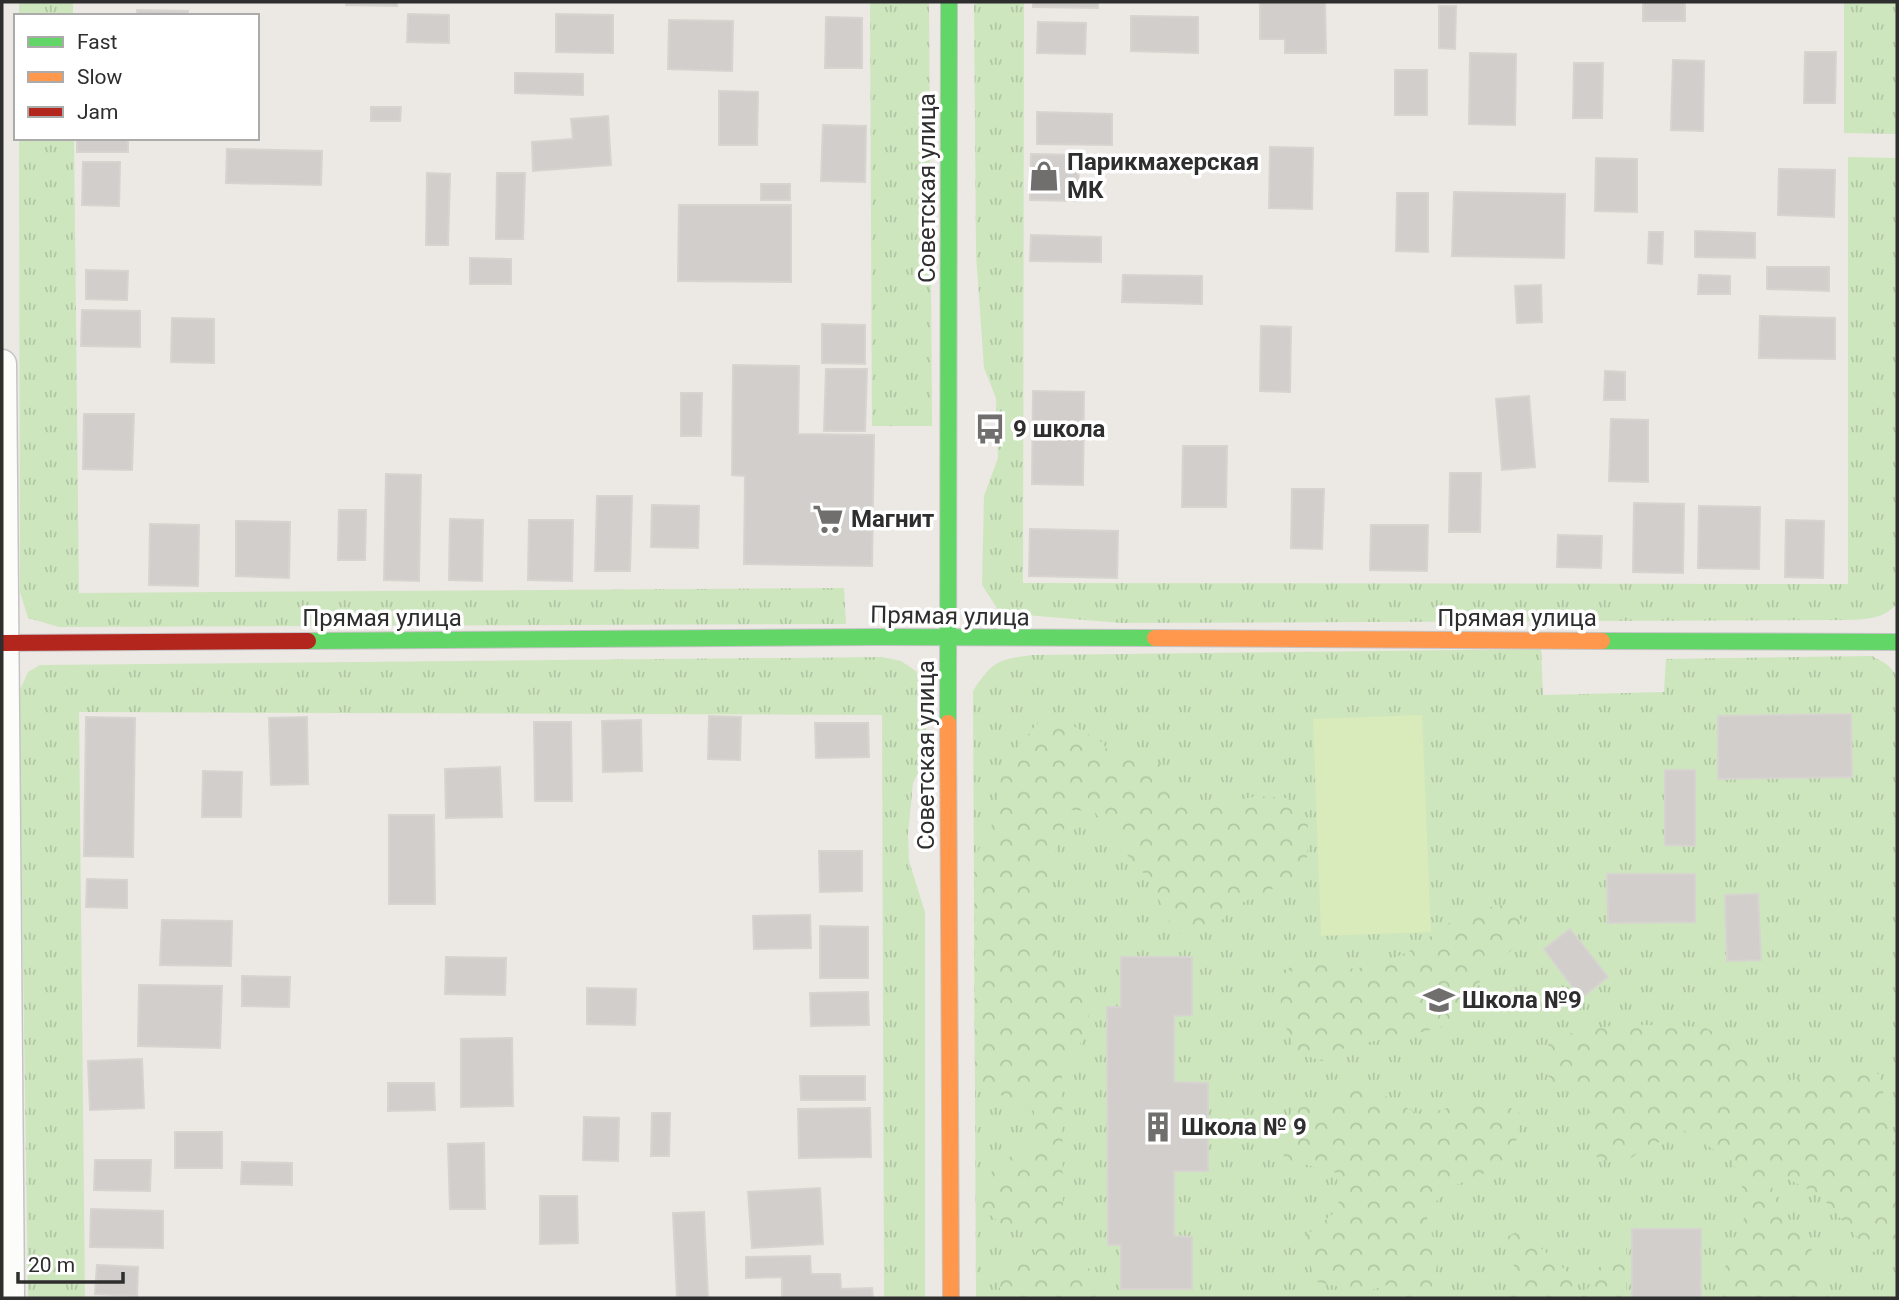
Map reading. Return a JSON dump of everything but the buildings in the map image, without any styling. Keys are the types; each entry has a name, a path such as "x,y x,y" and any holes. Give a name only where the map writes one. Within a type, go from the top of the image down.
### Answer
{"street":[{"name":"Советская улица","path":"949,2 951,1298"},
{"path":"2,365 10,1298"},
{"name":"Прямая улица","path":"3,643 948,638 1897,642"}],"green space":[{"path":"19,2 73,2 73,14 19,14"},
{"path":"870,2 929,2 932,426 872,426"},
{"path":"974,2 1024,2 1023,583 1848,584 1848,157 1897,158 1897,604 1886,613 1875,617 1848,620 1121,623 1000,613 982,585 984,496 998,458 996,398 984,368 976,254"},
{"path":"1844,2 1897,2 1897,134 1844,133"},
{"path":"19,140 74,140 79,593 844,588 846,624 59,627 28,618 20,592"},
{"name":"Школа №9","path":"1541,649 1543,695 1664,692 1666,659 1872,656 1895,673 1897,1298 976,1298 973,691 986,673 1003,661 1032,655"},
{"path":"882,657 901,661 916,671 927,705 926,736 921,767 913,783 908,834 909,861 925,912 925,1298 884,1298 882,715 79,712 85,1298 28,1298 19,692 28,672 40,665"},
{"path":"1422,715 1431,932 1321,936 1313,719"},
{"path":"1064,721 1099,740 1112,754 1151,755 1176,784 1188,807 1257,796 1287,798 1308,820 1307,859 1296,878 1241,903 1217,924 1180,934 1170,924 1150,880 1094,811 1071,810 1050,867 1049,925 1063,977 1082,992 1089,1015 1077,1054 1062,1067 1063,1223 1075,1257 1094,1273 1108,1298 1000,1298 1001,1290 991,1273 1036,1258 1035,1236 1003,1225 976,1204 992,1172 1004,1160 1035,1143 1034,1111 1004,1097 975,1077 974,859 996,817 1003,764 1038,723"},
{"path":"1503,905 1531,927 1517,946 1488,969 1469,998 1459,1021 1427,1031 1348,1046 1322,1061 1296,1052 1281,1015 1280,978 1303,958 1339,970 1375,966 1408,952 1466,911"},
{"path":"1621,1024 1704,1027 1763,1058 1780,1084 1834,1068 1879,1074 1897,1153 1895,1240 1871,1253 1820,1195 1768,1169 1775,1200 1819,1260 1829,1298 1723,1298 1724,1273 1730,1251 1750,1207 1732,1161 1683,1130 1643,1150 1619,1166 1595,1156 1588,1120 1587,1093 1556,1091 1546,1071 1549,1037"},
{"path":"1367,1086 1418,1114 1465,1102 1497,1100 1521,1114 1514,1152 1480,1176 1447,1188 1426,1214 1438,1254 1433,1298 1396,1298 1393,1283 1365,1292 1317,1282 1300,1240 1339,1209 1337,1173 1284,1159 1283,1145 1291,1111 1349,1089"},
{"path":"1527,1226 1548,1228 1534,1242 1572,1276 1580,1298 1503,1298 1514,1266 1507,1237"},
{"path":"1626,1241 1626,1298 1580,1298 1607,1261"}],"traffic: fast":[{"path":"948,723 949,2"},
{"path":"308,641 1155,638"},
{"path":"1602,641 1897,642"}],"traffic: slow":[{"path":"1155,638 1602,641"},
{"path":"948,723 951,1298"}],"traffic: jam":[{"path":"2,643 308,641"}],"place":[{"name":"Парикмахерская МК","path":"1044,176"},
{"name":"9 школа","path":"990,429"},
{"name":"Магнит","path":"828,519"},
{"name":"Школа №9","path":"1439,1000"},
{"name":"Школа № 9","path":"1158,1127"}]}
